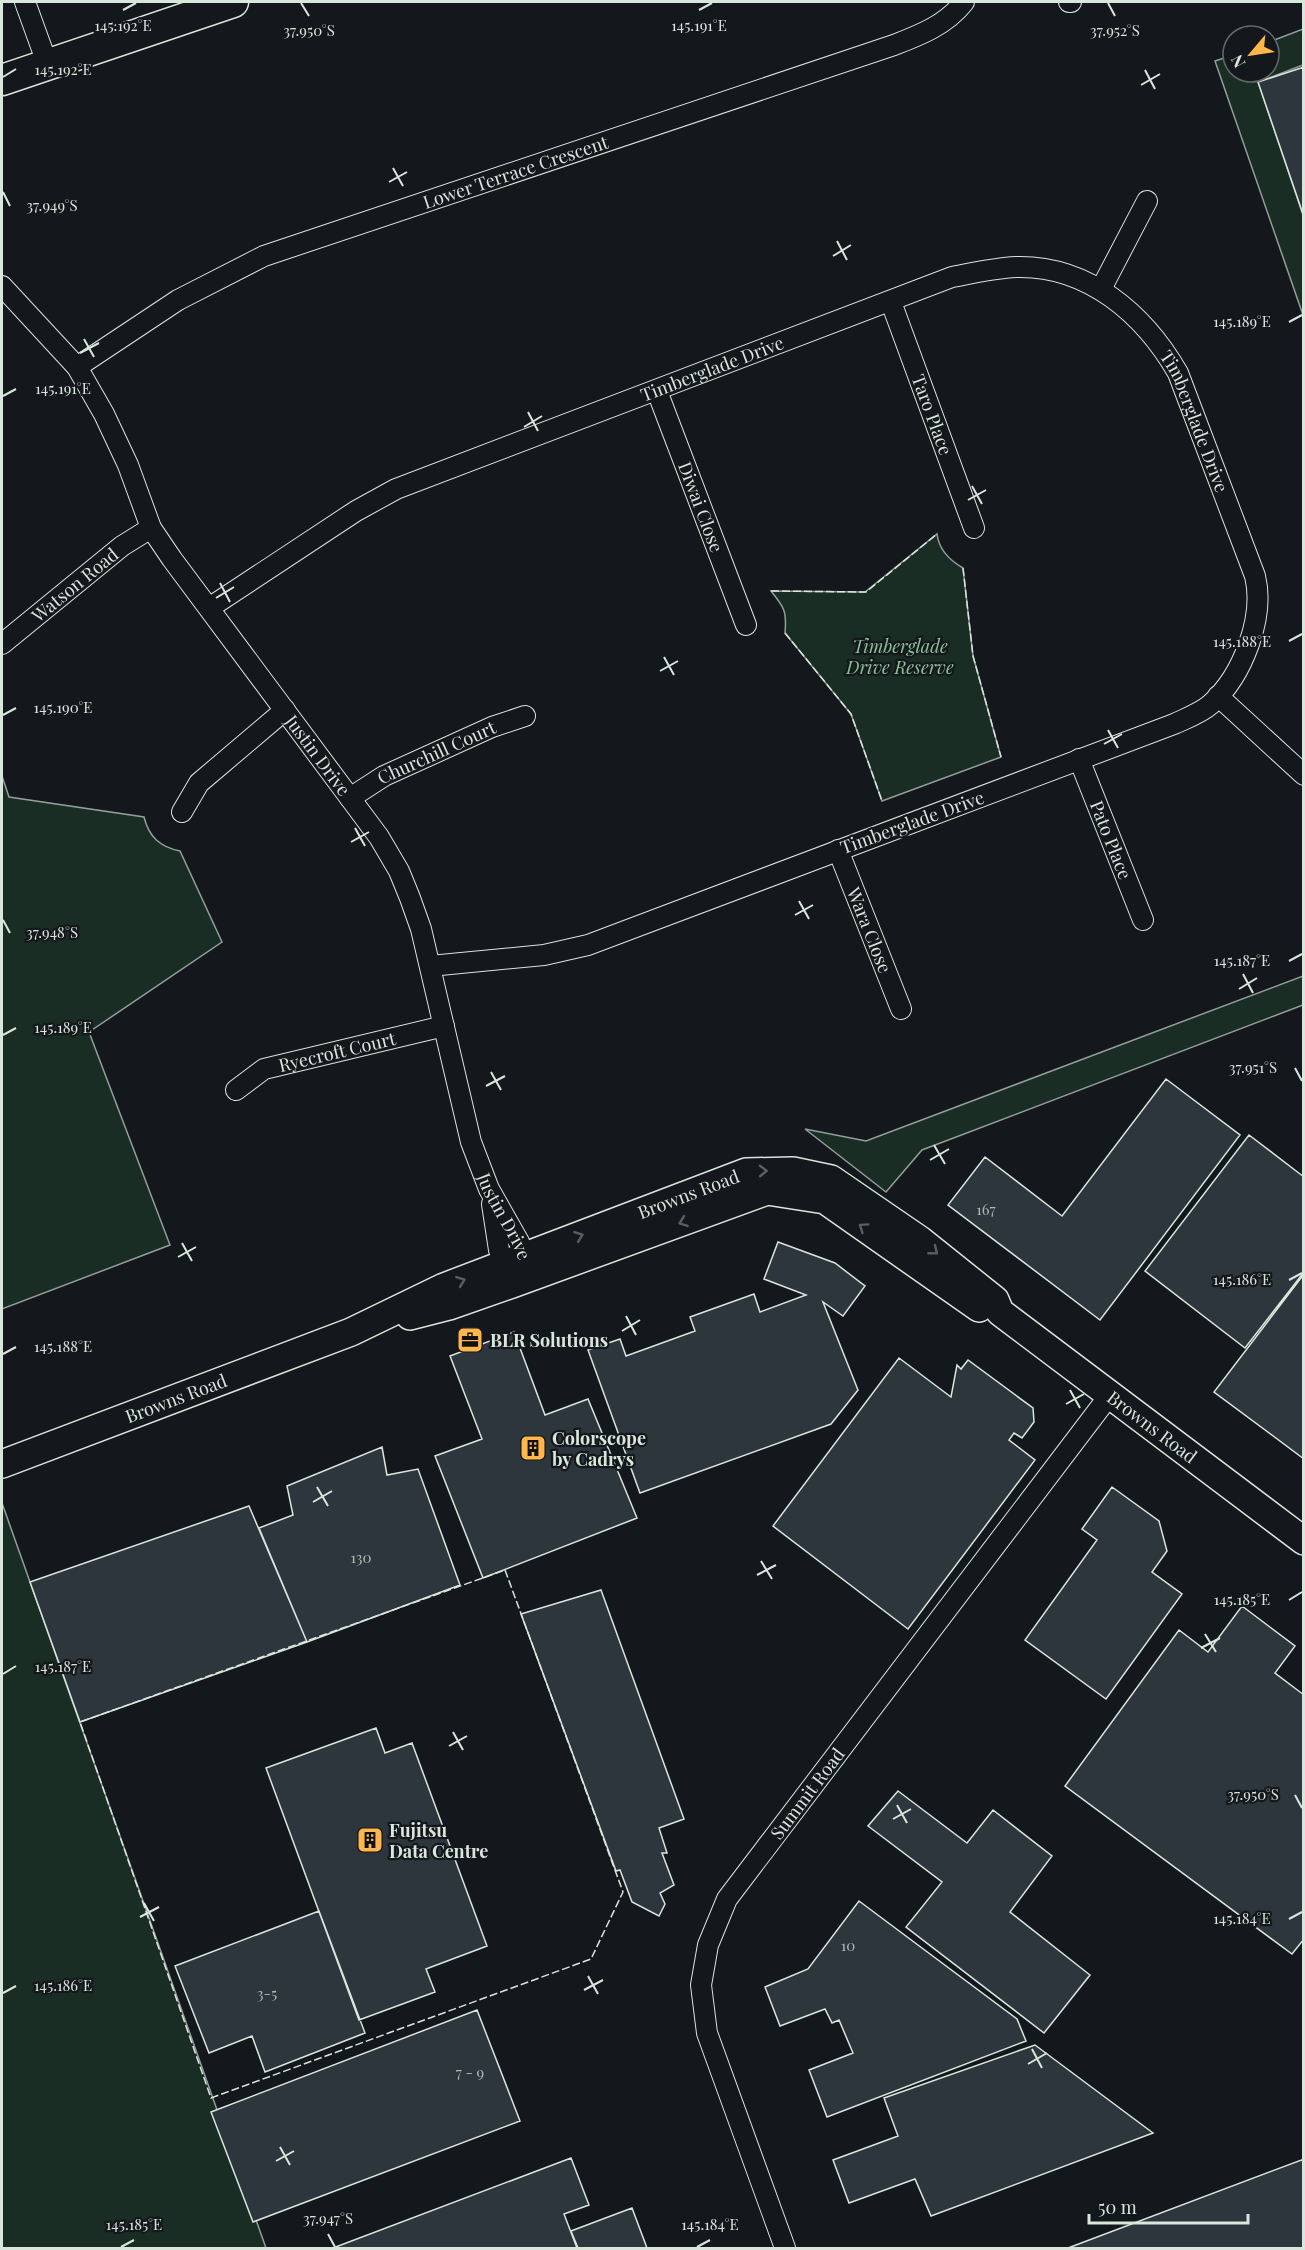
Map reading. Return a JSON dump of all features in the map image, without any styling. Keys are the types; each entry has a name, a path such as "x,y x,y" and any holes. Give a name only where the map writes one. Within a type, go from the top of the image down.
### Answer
{"main road":[{"path":"2,80 233,2"}],"street":[{"path":"26,2 48,63"},
{"name":"Lower Terrace Crescent","path":"77,367 178,300 264,256 894,45 928,32 945,20 963,2"},
{"path":"1101,289 1147,201"},
{"name":"Timberglade Drive","path":"209,608 363,507 396,489 952,277 1017,267 1045,270 1077,278 1101,289 1135,316 1167,354 1178,373 1255,576 1258,603 1252,634 1244,657 1218,696 1199,712 1174,724 609,937 569,950 544,955 430,966"},
{"name":"Justin Drive","path":"2,286 77,367 104,414 128,465 151,528 351,798 379,837 399,871 421,929 471,1142 518,1270"},
{"name":"Taro Place","path":"891,302 974,528"},
{"name":"Diwai Close","path":"657,391 746,625"},
{"name":"Watson Road","path":"2,644 122,546 151,528"},
{"path":"1218,696 1304,775"},
{"path":"182,812 199,783 285,710"},
{"name":"Churchill Court","path":"351,798 384,776 492,727 525,716"},
{"name":"Pato Place","path":"1079,759 1143,920"},
{"name":"Wara Close","path":"838,850 901,1009"},
{"name":"Ryecroft Court","path":"236,1090 264,1068 444,1026"},
{"name":"Browns Road","path":"2,1464 351,1332 444,1287 518,1270 746,1172 793,1171 831,1179 920,1240 996,1300 1000,1312 1304,1541"},
{"name":"Summit Road","path":"785,2248 707,2033 701,1985 708,1946 727,1899 1109,1396"}],"green space":[{"path":"1303,29 1303,65 1281,73 1281,37"},
{"path":"1221,59 1221,78 1215,61"},
{"path":"1223,84 1259,84 1303,215 1303,315"},
{"name":"Timberglade Drive Reserve","path":"937,534 945,554 963,568 973,656 1001,757 882,801 851,714 785,633 784,610 771,591 865,592"},
{"path":"2,776 9,797 144,817 156,840 180,851 222,942 89,1032 170,1245 2,1309"},
{"path":"1303,976 1303,1005 922,1150 886,1192 805,1129 866,1141"},
{"path":"2,1503 266,2248 2,2248"}],"building":[{"path":"1304,67 1304,217 1259,84 1281,84 1281,74"},
{"path":"1166,1079 1240,1135 1100,1320 948,1205 985,1157 1062,1216"},
{"path":"1249,1135 1304,1177 1304,1272 1245,1348 1145,1271"},
{"path":"778,1242 835,1263 865,1286 843,1316 823,1302 858,1390 831,1424 640,1493 588,1350 620,1339 626,1356 695,1331 690,1317 754,1294 760,1312 806,1295 764,1279"},
{"path":"1304,1274 1304,1459 1214,1392"},
{"name":"Colorscope by Cadrys","path":"514,1332 545,1415 588,1399 637,1518 483,1578 435,1456 482,1439 450,1356"},
{"path":"899,1358 951,1397 957,1365 961,1369 968,1360 1033,1408 1034,1422 1022,1438 1014,1433 1009,1440 1035,1460 908,1629 773,1526"},
{"path":"382,1447 387,1475 418,1469 460,1585 307,1642 259,1528 293,1515 287,1486"},
{"path":"1112,1487 1159,1521 1167,1551 1152,1572 1182,1594 1106,1699 1025,1640 1097,1540 1082,1529"},
{"path":"249,1506 307,1642 80,1722 30,1582"},
{"path":"601,1590 684,1819 659,1828 667,1853 662,1853 674,1885 660,1893 665,1904 659,1916 632,1902 620,1870 616,1871 521,1614"},
{"path":"1242,1606 1295,1646 1275,1673 1304,1695 1304,1939 1292,1954 1065,1786 1179,1630 1208,1652"},
{"name":"Fujitsu Data Centre","path":"376,1728 385,1753 412,1743 487,1946 426,1969 435,1992 359,2020 266,1768"},
{"path":"898,1791 967,1843 993,1810 1052,1856 1010,1912 1090,1975 1044,2033 906,1927 942,1882 868,1826"},
{"path":"859,1901 1017,2019 1026,2041 827,2117 809,2070 853,2053 839,2020 832,2023 825,2009 780,2026 765,1987 808,1969"},
{"path":"319,1911 365,2033 265,2072 252,2036 209,2053 175,1966"},
{"path":"477,2010 520,2121 253,2222 211,2112"},
{"path":"1035,2045 1153,2133 931,2216 915,2179 849,2203 833,2160 898,2136 884,2098"},
{"path":"571,2158 589,2205 564,2214 577,2248 333,2248"},
{"path":"1304,2159 1304,2248 1068,2248"},
{"path":"632,2208 647,2248 578,2248 571,2231"}],"fence":[{"path":"771,591 866,592 937,534"},
{"path":"963,568 973,656 1001,757"},
{"path":"785,633 851,714 882,801"},
{"path":"505,1570 623,1892 591,1959 211,2098 80,1722 505,1570"}],"place":[{"name":"BLR Solutions","path":"470,1340"},
{"name":"Colorscope by Cadrys","path":"533,1448"},
{"name":"Fujitsu Data Centre","path":"370,1840"}]}
